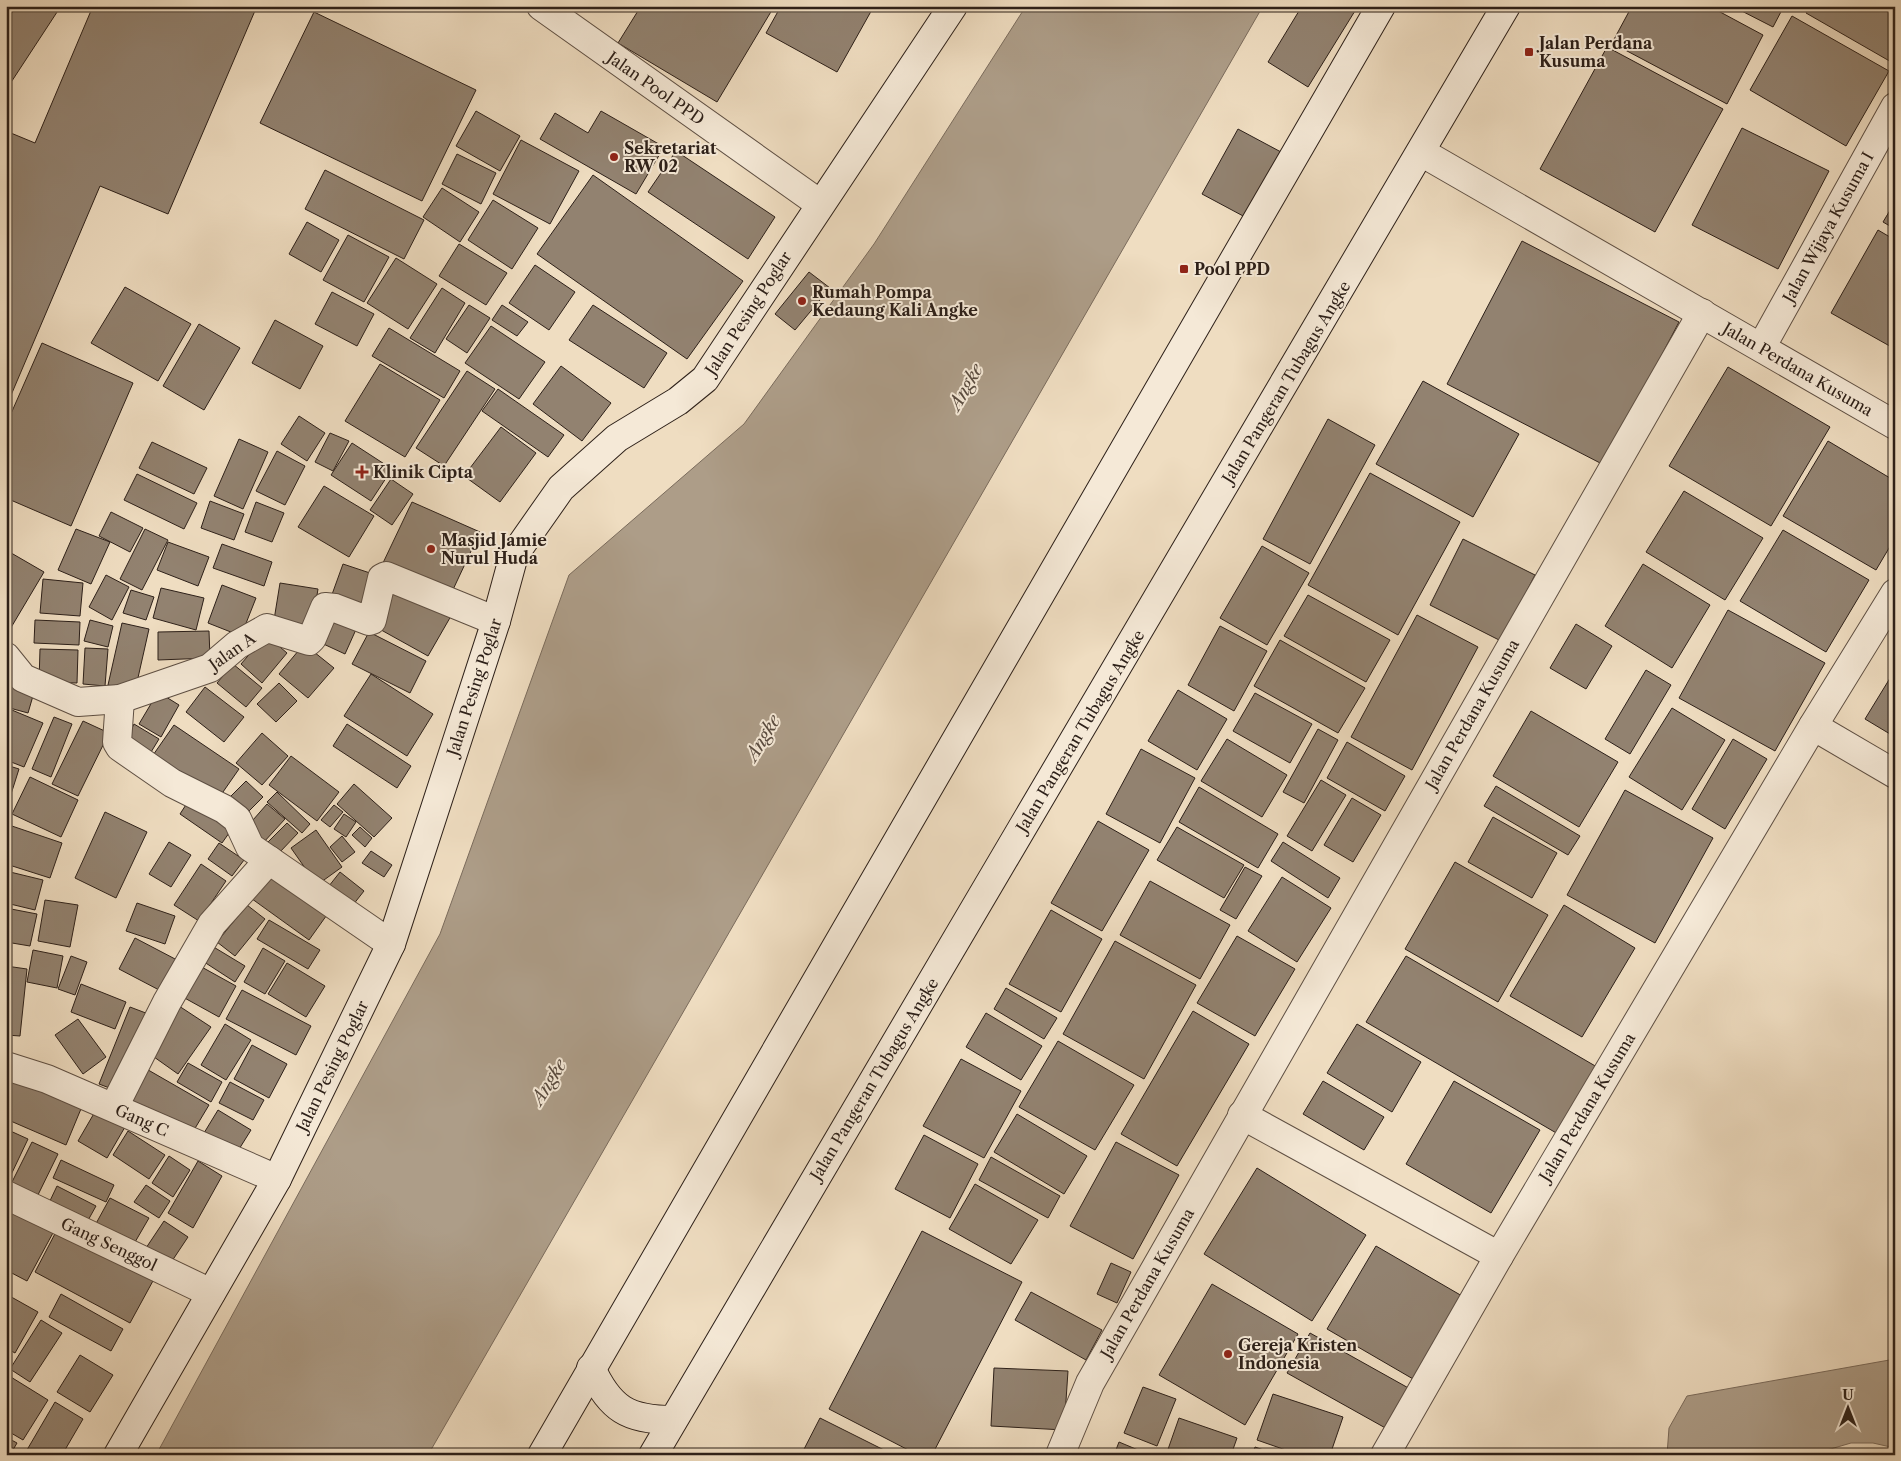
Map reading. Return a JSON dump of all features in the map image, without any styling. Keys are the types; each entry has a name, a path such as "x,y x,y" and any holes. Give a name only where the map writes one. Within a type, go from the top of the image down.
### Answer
{"street":[{"name":"Jalan Pool PPD","path":"541,6 820,204"},
{"name":"Jalan Pesing Poglar","path":"118,1455 277,1179 391,944 496,622 514,555 561,488 617,438 678,401 705,379 953,6"},
{"path":"542,1455 1381,6"},
{"name":"Jalan Pangeran Tubagus Angke","path":"653,1455 1506,6"},
{"name":"Jalan Wijaya Kusuma I","path":"1762,346 1895,107"},
{"name":"Jalan Perdana Kusuma","path":"1421,152 1762,346 1895,425"},
{"name":"Jalan Perdana Kusuma","path":"1060,1455 1090,1383 1702,313"},
{"name":"Jalan A","path":"6,657 23,678 78,702 120,699 210,668 238,644 262,630 271,628 309,641 325,607 335,608 368,621 372,620 382,578 386,576 496,622"},
{"name":"Jalan Perdana Kusuma","path":"1385,1455 1499,1256 1813,726 1895,593"},
{"path":"120,699 117,742 120,747 172,783 224,809 237,818 246,842 391,944"},
{"path":"1813,726 1895,774"},
{"path":"114,1107 167,1002 212,924 269,860"},
{"name":"Gang C","path":"6,1066 47,1078 277,1179"},
{"path":"1242,1115 1499,1256"},
{"name":"Gang Senggol","path":"6,1195 211,1293"},
{"path":"591,1368 602,1392 622,1410 646,1420 673,1420"}],"water":[{"name":"Angke","path":"1026,6 1263,6 428,1455 156,1455 440,934 569,575 744,424 874,244"},
{"path":"1895,1359 1895,1448 1873,1443 1851,1443 1810,1455 1667,1455 1669,1428 1687,1396"}],"building":[{"path":"6,6 61,6 6,90"},
{"path":"93,6 257,6 168,214 100,186 6,407 6,131 35,143"},
{"path":"641,6 765,6 772,10 717,102 618,43"},
{"path":"781,6 874,6 837,72 766,33"},
{"path":"1302,6 1358,6 1308,87 1268,62"},
{"path":"1632,6 1709,6 1763,35 1727,104 1612,43"},
{"path":"1732,6 1784,6 1773,27"},
{"path":"1810,6 1895,6 1895,59 1893,63 1806,13"},
{"path":"314,12 476,90 422,201 260,123"},
{"path":"1792,16 1889,71 1846,146 1750,90"},
{"path":"1607,47 1723,109 1655,232 1540,169"},
{"path":"476,111 520,136 500,171 456,146"},
{"name":"Sekretariat RW 02","path":"601,111 664,147 636,194 540,139 555,113 588,133"},
{"path":"1742,128 1829,171 1778,269 1692,225"},
{"path":"1238,129 1281,152 1245,217 1202,194"},
{"path":"521,140 579,171 550,224 493,194"},
{"path":"676,151 775,217 748,259 648,192"},
{"path":"457,154 496,173 481,204 442,184"},
{"path":"325,170 424,220 404,259 305,209"},
{"path":"593,175 743,281 687,359 537,254"},
{"path":"442,188 479,212 460,242 423,217"},
{"path":"493,200 538,228 512,269 468,240"},
{"path":"1895,202 1895,229 1883,222"},
{"path":"307,222 339,240 321,272 289,254"},
{"path":"1878,230 1895,240 1895,349 1831,313"},
{"path":"348,235 389,257 364,302 323,280"},
{"path":"1522,241 1679,322 1604,465 1447,384"},
{"path":"459,244 507,273 486,305 439,276"},
{"path":"396,258 437,284 408,329 367,303"},
{"path":"535,265 575,292 549,330 509,303"},
{"name":"Rumah Pompa Kedaung Kali Angke","path":"809,272 830,288 795,330 775,314"},
{"path":"125,287 191,324 158,381 91,343"},
{"path":"442,288 465,303 435,353 410,338"},
{"path":"332,292 374,314 357,346 315,324"},
{"path":"469,305 490,318 467,353 446,339"},
{"path":"502,305 528,322 517,336 492,320"},
{"path":"593,305 667,353 644,388 569,340"},
{"path":"275,320 323,346 300,389 252,363"},
{"path":"199,324 240,348 204,410 163,386"},
{"path":"491,326 545,362 519,399 465,363"},
{"path":"389,328 460,371 444,398 372,356"},
{"path":"42,343 133,383 71,526 6,498 6,425"},
{"path":"380,364 440,400 405,457 345,421"},
{"path":"561,366 611,403 582,441 533,404"},
{"path":"1728,367 1830,427 1771,526 1669,466"},
{"path":"467,371 495,389 444,466 416,448"},
{"path":"1423,381 1519,434 1473,517 1376,464"},
{"path":"498,389 564,435 548,457 482,411"},
{"path":"299,416 325,433 307,461 281,444"},
{"path":"1328,419 1375,445 1310,564 1263,539"},
{"path":"501,427 536,453 500,502 464,476"},
{"path":"330,433 349,441 333,471 315,462"},
{"path":"239,439 268,452 243,509 214,496"},
{"path":"1828,441 1895,481 1895,538 1876,570 1783,516"},
{"path":"152,442 207,468 194,494 139,468"},
{"name":"Klinik Cipta","path":"352,443 392,469 371,501 331,475"},
{"path":"277,451 305,466 285,505 256,491"},
{"path":"1370,473 1460,522 1398,635 1308,585"},
{"path":"137,474 197,503 184,529 124,500"},
{"path":"391,479 413,494 392,525 370,510"},
{"path":"324,486 374,516 349,557 298,527"},
{"path":"1684,491 1763,538 1725,600 1646,552"},
{"path":"210,501 244,514 234,540 201,528"},
{"path":"256,502 284,513 272,542 245,532"},
{"name":"Masjid Jamie Nurul Huda","path":"412,502 480,532 450,596 382,565"},
{"path":"111,512 143,528 130,552 99,536"},
{"path":"76,529 110,542 91,584 58,570"},
{"path":"145,529 168,540 142,590 120,579"},
{"path":"1783,530 1869,580 1826,652 1740,601"},
{"path":"1463,539 1535,575 1501,641 1430,605"},
{"path":"168,542 209,557 198,586 157,570"},
{"path":"222,544 272,562 264,586 213,568"},
{"path":"1262,546 1309,573 1267,645 1220,618"},
{"path":"6,550 44,572 6,636"},
{"path":"343,564 379,576 367,612 330,600"},
{"path":"1643,564 1710,605 1672,668 1605,626"},
{"path":"106,575 129,587 112,620 89,607"},
{"path":"43,579 83,583 80,616 40,613"},
{"path":"280,583 318,589 312,626 274,620"},
{"path":"222,585 256,598 241,636 208,623"},
{"path":"396,586 451,616 428,656 374,626"},
{"path":"161,588 204,598 196,630 153,618"},
{"path":"131,590 154,597 146,620 123,613"},
{"path":"1308,595 1390,640 1366,682 1284,636"},
{"path":"1728,610 1825,663 1775,751 1679,698"},
{"path":"331,613 358,625 345,654 317,641"},
{"path":"1417,615 1478,647 1412,770 1351,737"},
{"path":"35,620 80,622 79,645 34,643"},
{"path":"90,620 113,626 108,647 84,641"},
{"path":"122,623 149,629 135,691 108,685"},
{"path":"1576,624 1612,646 1586,689 1550,668"},
{"path":"1220,626 1267,651 1234,711 1188,685"},
{"path":"209,631 210,658 158,660 158,632"},
{"path":"369,632 426,661 410,693 352,664"},
{"path":"266,635 287,653 262,683 241,664"},
{"path":"1280,640 1365,688 1338,733 1254,686"},
{"path":"304,644 334,668 308,698 279,674"},
{"path":"85,648 108,649 105,686 83,684"},
{"path":"40,649 78,650 77,683 39,682"},
{"path":"233,664 262,688 246,707 217,683"},
{"path":"1646,670 1671,685 1630,754 1605,739"},
{"path":"1895,670 1895,737 1865,719"},
{"path":"371,674 433,714 407,756 344,716"},
{"path":"6,681 35,689 28,713 6,707"},
{"path":"279,683 297,701 276,722 257,704"},
{"path":"205,687 244,717 224,742 186,712"},
{"path":"1178,690 1227,719 1197,770 1148,741"},
{"path":"158,692 179,705 161,737 139,724"},
{"path":"1255,693 1312,724 1290,763 1233,731"},
{"path":"7,708 43,723 24,767 6,760"},
{"path":"1672,708 1725,740 1682,810 1629,777"},
{"path":"1531,711 1618,762 1579,827 1493,776"},
{"path":"54,717 72,724 51,777 32,769"},
{"path":"83,721 109,733 78,796 52,784"},
{"path":"134,724 159,739 148,757 124,744"},
{"path":"347,724 411,766 397,788 333,746"},
{"path":"174,725 239,769 216,802 151,758"},
{"path":"1318,729 1338,740 1304,803 1283,792"},
{"path":"262,733 288,756 262,785 236,763"},
{"path":"1227,739 1287,775 1262,817 1201,781"},
{"path":"1733,739 1767,759 1725,829 1692,809"},
{"path":"1347,742 1405,776 1385,811 1327,778"},
{"path":"1141,749 1195,778 1160,843 1106,814"},
{"path":"291,756 339,792 317,821 269,785"},
{"path":"6,765 19,769 6,810"},
{"path":"30,777 78,800 61,837 12,814"},
{"path":"1321,780 1346,795 1312,851 1287,836"},
{"path":"246,781 263,797 244,816 227,800"},
{"path":"354,784 392,818 374,837 337,804"},
{"path":"1496,786 1580,836 1568,855 1484,806"},
{"path":"1199,787 1278,834 1258,868 1179,822"},
{"path":"1625,790 1713,838 1655,943 1567,895"},
{"path":"277,792 310,824 302,833 267,802"},
{"path":"191,797 234,826 222,843 180,814"},
{"path":"1352,798 1381,815 1353,862 1324,845"},
{"path":"267,804 285,819 263,843 246,828"},
{"path":"334,805 343,812 330,827 321,820"},
{"path":"105,812 147,832 116,898 75,878"},
{"path":"344,814 356,822 346,837 334,829"},
{"path":"1493,817 1557,853 1532,898 1468,862"},
{"path":"1098,821 1149,850 1102,931 1051,903"},
{"path":"287,823 298,833 279,853 267,843"},
{"path":"6,824 62,843 50,878 6,864"},
{"path":"360,827 372,838 365,847 352,835"},
{"path":"1177,827 1244,865 1224,898 1157,860"},
{"path":"316,830 342,867 317,885 291,848"},
{"path":"342,836 355,852 342,862 330,847"},
{"path":"169,842 191,855 171,887 149,874"},
{"path":"1283,842 1340,878 1328,898 1271,861"},
{"path":"219,843 244,860 232,876 208,859"},
{"path":"371,851 392,865 384,877 362,863"},
{"path":"1455,862 1548,915 1498,1002 1405,949"},
{"path":"201,864 226,881 199,921 174,905"},
{"path":"1245,867 1262,876 1236,919 1220,910"},
{"path":"269,868 329,912 309,940 248,896"},
{"path":"6,871 43,880 35,910 6,903"},
{"path":"340,872 364,891 349,910 325,891"},
{"path":"1282,877 1331,908 1297,962 1248,931"},
{"path":"1150,881 1230,925 1200,979 1120,935"},
{"path":"45,900 78,905 70,947 38,941"},
{"path":"137,903 175,916 165,944 126,931"},
{"path":"247,905 265,919 235,956 217,942"},
{"path":"1564,905 1635,948 1582,1037 1510,996"},
{"path":"6,908 37,914 30,946 6,942"},
{"path":"1051,910 1102,939 1061,1012 1009,984"},
{"path":"269,920 320,950 308,969 257,939"},
{"path":"1237,936 1295,969 1255,1036 1197,1003"},
{"path":"135,938 177,960 161,991 119,969"},
{"path":"1115,941 1196,985 1144,1079 1063,1034"},
{"path":"207,943 245,966 235,982 198,958"},
{"path":"263,948 285,961 265,994 244,982"},
{"path":"33,950 63,956 57,988 27,982"},
{"path":"71,956 87,962 75,995 58,989"},
{"path":"1406,956 1597,1067 1558,1134 1366,1022"},
{"path":"287,963 325,986 306,1017 268,994"},
{"path":"198,965 236,986 219,1017 181,996"},
{"path":"6,966 27,969 20,1036 6,1035"},
{"path":"81,984 126,1002 115,1029 71,1012"},
{"path":"1006,988 1057,1018 1044,1039 994,1009"},
{"path":"242,990 311,1026 296,1055 226,1019"},
{"path":"179,1006 211,1027 178,1074 147,1052"},
{"path":"130,1007 151,1015 120,1092 99,1084"},
{"path":"1193,1011 1249,1044 1177,1166 1121,1134"},
{"path":"986,1013 1042,1046 1021,1080 966,1047"},
{"path":"78,1019 106,1057 83,1074 55,1035"},
{"path":"225,1024 251,1040 226,1080 201,1065"},
{"path":"1357,1024 1421,1062 1392,1112 1327,1073"},
{"path":"1058,1041 1134,1085 1095,1150 1019,1107"},
{"path":"252,1045 287,1064 269,1098 234,1079"},
{"path":"961,1059 1021,1091 984,1158 923,1126"},
{"path":"188,1063 222,1082 211,1102 177,1082"},
{"path":"143,1067 209,1105 191,1135 125,1097"},
{"path":"14,1075 83,1104 66,1145 6,1119 6,1094"},
{"path":"1323,1081 1384,1117 1364,1150 1303,1114"},
{"path":"1454,1081 1540,1130 1491,1213 1406,1164"},
{"path":"230,1082 264,1100 253,1120 219,1103"},
{"path":"96,1110 125,1127 107,1158 78,1141"},
{"path":"218,1110 251,1130 236,1154 204,1133"},
{"path":"1017,1114 1087,1156 1064,1194 994,1152"},
{"path":"6,1129 28,1139 10,1177 6,1175"},
{"path":"128,1131 165,1155 149,1179 113,1155"},
{"path":"924,1135 978,1164 950,1218 895,1189"},
{"path":"32,1142 58,1154 35,1201 9,1188"},
{"path":"1116,1142 1179,1175 1133,1259 1070,1226"},
{"path":"169,1156 190,1170 173,1197 152,1183"},
{"path":"991,1157 1060,1196 1048,1218 979,1180"},
{"path":"61,1160 114,1185 106,1202 53,1178"},
{"path":"198,1161 222,1176 193,1228 168,1213"},
{"path":"1257,1168 1366,1235 1312,1321 1204,1254"},
{"path":"975,1184 1038,1220 1011,1264 949,1229"},
{"path":"146,1185 170,1201 159,1218 134,1202"},
{"path":"57,1186 96,1206 86,1224 48,1205"},
{"path":"110,1198 149,1218 131,1249 93,1229"},
{"path":"6,1205 54,1231 27,1281 6,1270"},
{"path":"164,1221 188,1237 166,1270 142,1254"},
{"path":"58,1228 154,1279 130,1323 35,1272"},
{"path":"922,1231 1022,1282 932,1455 918,1455 829,1409"},
{"path":"1376,1246 1469,1300 1420,1383 1327,1329"},
{"path":"1111,1263 1131,1272 1117,1303 1097,1294"},
{"name":"Gereja Kristen Indonesia","path":"1212,1284 1298,1334 1245,1425 1159,1375"},
{"path":"1031,1292 1102,1330 1086,1360 1015,1320"},
{"path":"6,1294 38,1312 15,1353 6,1348"},
{"path":"61,1294 123,1329 111,1351 49,1317"},
{"path":"41,1320 62,1333 30,1382 10,1369"},
{"path":"1310,1333 1412,1390 1389,1430 1287,1373"},
{"path":"80,1355 113,1375 90,1412 57,1392"},
{"path":"994,1368 1068,1371 1064,1430 991,1426"},
{"path":"6,1374 48,1400 23,1440 6,1430"},
{"path":"1143,1387 1176,1399 1157,1446 1124,1433"},
{"path":"1273,1394 1343,1417 1330,1455 1300,1455 1257,1440"},
{"path":"55,1402 83,1419 62,1455 24,1455"},
{"path":"820,1418 894,1455 801,1455"},
{"path":"1179,1418 1237,1438 1231,1455 1166,1455"},
{"path":"6,1437 17,1443 10,1455 6,1455"},
{"path":"1119,1442 1150,1455 1114,1455"},
{"path":"1255,1447 1278,1455 1252,1455"}],"place":[{"name":"Jalan Perdana Kusuma","path":"1529,52"},
{"name":"Sekretariat RW 02","path":"614,157"},
{"name":"Pool PPD","path":"1184,269"},
{"name":"Rumah Pompa Kedaung Kali Angke","path":"802,301"},
{"name":"Klinik Cipta","path":"362,472"},
{"name":"Masjid Jamie Nurul Huda","path":"431,549"},
{"name":"Gereja Kristen Indonesia","path":"1228,1354"}]}
